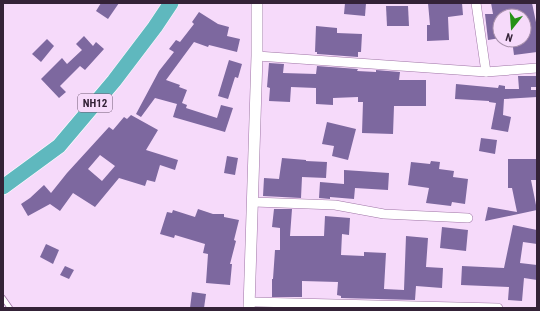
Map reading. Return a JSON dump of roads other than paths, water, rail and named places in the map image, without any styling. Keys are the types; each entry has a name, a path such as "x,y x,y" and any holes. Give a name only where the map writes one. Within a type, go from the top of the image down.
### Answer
{"highway":[{"name":"NH12","path":"3,187 59,146 114,81 155,28 171,3"}],"street":[{"path":"257,3 257,56 249,305 498,308"},
{"path":"476,3 486,72"},
{"path":"257,56 486,72 537,68"},
{"path":"252,202 335,205 384,214 468,218"}],"lane":[{"path":"3,298 10,308"}]}
